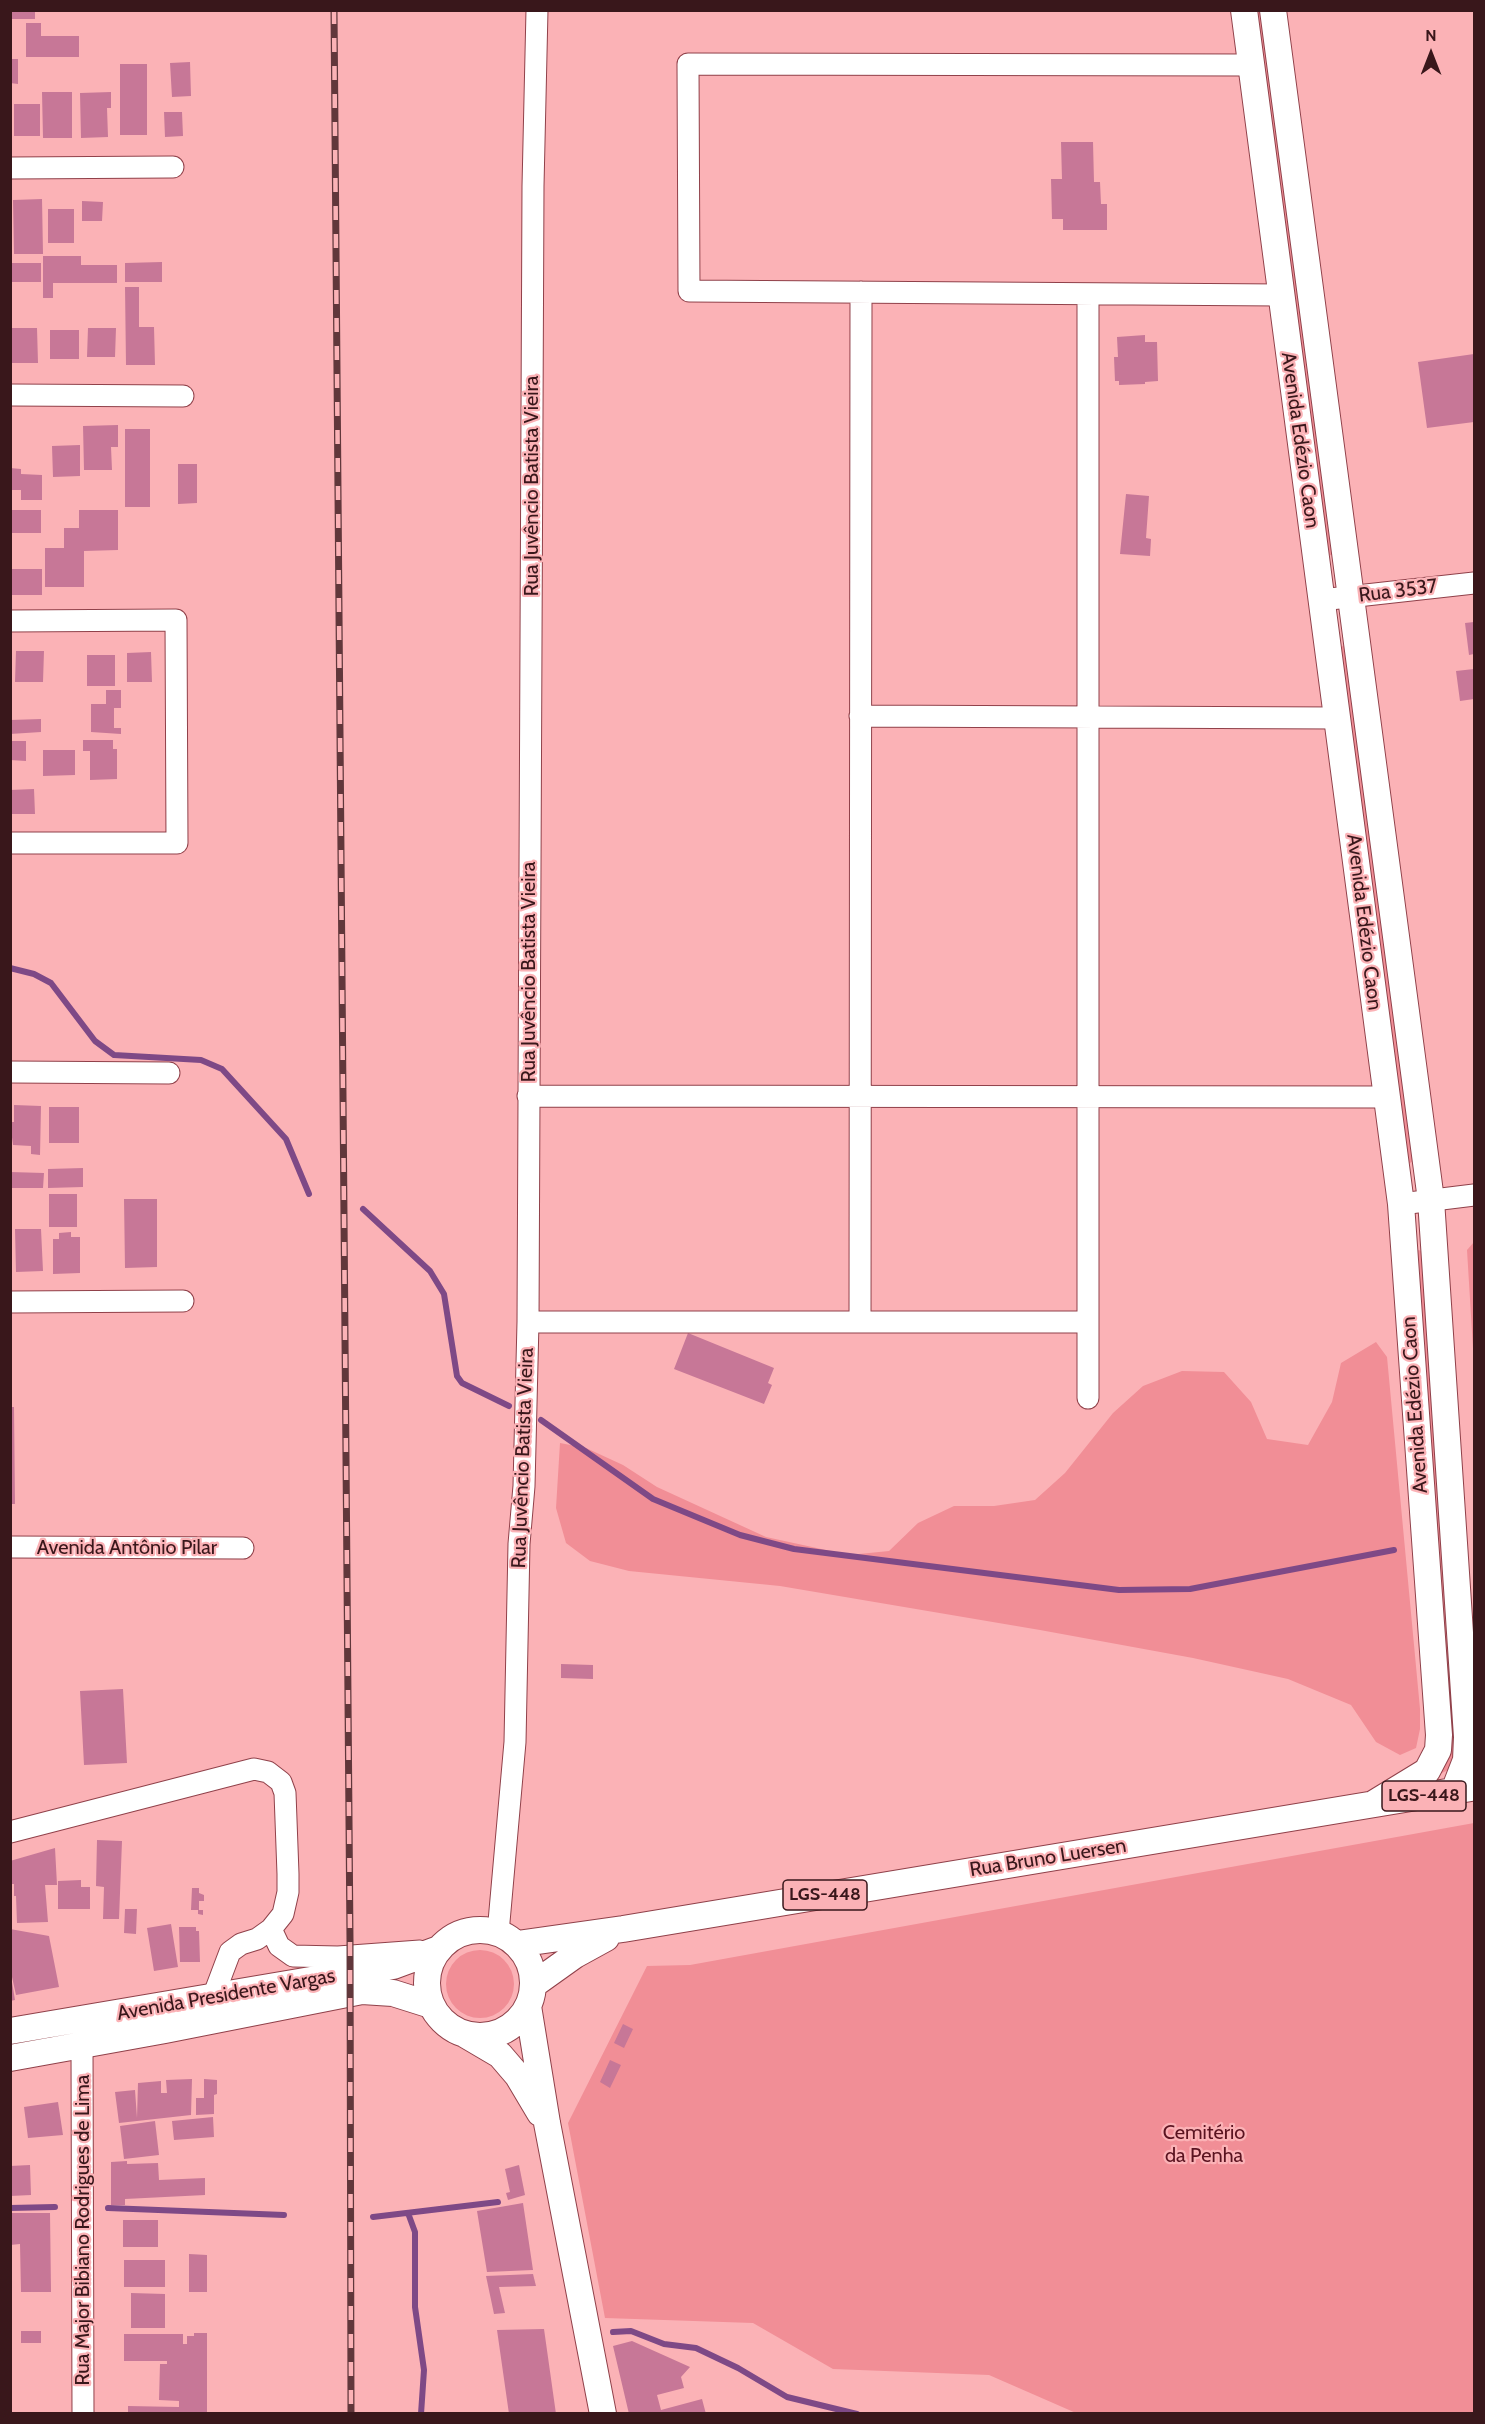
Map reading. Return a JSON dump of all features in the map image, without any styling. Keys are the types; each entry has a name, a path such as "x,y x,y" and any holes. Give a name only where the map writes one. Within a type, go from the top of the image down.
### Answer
{"main road":[{"name":"Avenida Edézio Caon","path":"1244,10 1401,1204 1439,1735 1438,1750 1427,1771 1373,1804"},
{"name":"Avenida Edézio Caon","path":"1273,10 1431,1200 1471,1745 1466,1760 1464,1789"},
{"name":"Rua Bruno Luersen","path":"507,1939 622,1929 1464,1789"},
{"name":"Rua Bruno Luersen","path":"531,1995 576,1955 622,1929"},
{"path":"547,2123 518,2076 500,2055 450,2027 431,2005 427,1990 427,1976 431,1962 439,1949 451,1938 466,1932 482,1930 507,1939 526,1956 532,1970 531,1995 547,2123 603,2414"},
{"name":"Avenida Presidente Vargas","path":"10,2031 393,1966 439,1949"},
{"name":"Avenida Presidente Vargas","path":"10,2058 362,1991 393,1993 431,2005"},
{"path":"463,2033 478,2036 494,2034 508,2028 519,2019 531,1995"}],"street":[{"name":"Rua Juvêncio Batista Vieira","path":"507,1939 528,1322 533,198 537,10"},
{"path":"1251,65 688,64 689,291 1281,295"},
{"path":"10,168 173,167"},
{"path":"860,1322 861,292"},
{"path":"1088,1398 1089,294"},
{"path":"10,395 183,396"},
{"name":"Rua 3537","path":"1322,600 1474,582"},
{"path":"10,621 176,620 177,843 10,843"},
{"path":"860,716 1337,718"},
{"path":"10,1072 169,1073"},
{"path":"528,1096 1387,1097"},
{"path":"1401,1204 1474,1195"},
{"path":"10,1302 183,1301"},
{"path":"528,1322 1088,1322"},
{"name":"Avenida Antônio Pilar","path":"10,1547 243,1548"},
{"path":"10,1832 254,1769 268,1772 281,1782 285,1793 288,1892 283,1914 271,1929 257,1939 241,1944 230,1952 213,1997"},
{"path":"271,1929 279,1946 293,1956 338,1957 439,1949"},
{"name":"Rua Major Bibiano Rodrigues de Lima","path":"82,2046 83,2414"}],"green space":[{"path":"1254,11 1263,11 1334,555 1327,553"},
{"path":"1346,644 1413,1161 1407,1165 1340,648"},
{"path":"1474,1242 1474,1365 1467,1250"},
{"path":"1416,1251 1422,1252 1458,1754 1450,1769 1442,1773 1438,1772"},
{"path":"1376,1342 1387,1357 1420,1709 1420,1729 1416,1748 1400,1755 1376,1742 1351,1705 1288,1679 1193,1658 780,1586 629,1571 590,1561 566,1543 556,1508 560,1443 586,1448 623,1465 657,1487 766,1537 849,1555 889,1551 918,1523 954,1506 994,1506 1035,1500 1065,1473 1113,1413 1143,1386 1182,1371 1224,1372 1251,1402 1267,1439 1308,1445 1332,1402 1341,1363"},
{"name":"Cemitério da Penha","path":"1474,1823 1474,2413 1076,2413 989,2375 833,2369 753,2323 605,2318 568,2123 647,1966 690,1965"},
{"path":"487,1950 499,1956 508,1965 514,1977 512,1997 504,2008 487,2018 473,2018 456,2008 448,1997 446,1977 456,1960 467,1952"}],"building":[{"path":"10,10 35,10 35,19 10,19"},
{"path":"26,23 41,23 41,36 79,36 79,57 26,57"},
{"path":"10,59 18,59 18,84 10,83"},
{"path":"190,62 191,96 172,97 170,63"},
{"path":"120,64 147,64 147,135 120,135"},
{"path":"42,92 72,92 72,138 43,138"},
{"path":"111,92 111,108 107,108 108,137 81,138 80,93"},
{"path":"14,104 40,104 40,136 14,136"},
{"path":"164,112 182,112 183,136 165,137"},
{"path":"1061,142 1093,142 1094,182 1100,182 1101,204 1107,204 1107,230 1063,230 1063,219 1052,219 1051,179 1062,179"},
{"path":"42,199 43,254 14,254 13,200"},
{"path":"82,201 103,202 102,221 82,221"},
{"path":"48,209 74,209 74,243 48,243"},
{"path":"43,256 81,256 81,265 117,265 117,283 53,283 53,298 43,298"},
{"path":"162,262 162,282 125,282 125,263"},
{"path":"10,263 41,263 41,282 10,282"},
{"path":"125,287 139,287 139,327 154,327 155,365 126,365"},
{"path":"12,328 37,328 38,363 12,363"},
{"path":"88,328 116,328 115,357 87,357"},
{"path":"50,330 79,330 79,359 50,359"},
{"path":"1145,335 1145,342 1157,342 1158,381 1119,385 1119,381 1115,381 1114,357 1118,357 1117,337"},
{"path":"1474,354 1474,422 1427,428 1418,362"},
{"path":"118,425 118,447 111,447 112,470 84,470 83,426"},
{"path":"125,429 150,429 150,507 125,507"},
{"path":"80,445 80,476 53,477 52,446"},
{"path":"178,464 197,464 197,503 178,504"},
{"path":"10,468 21,469 21,474 42,475 42,500 21,500 21,490 10,490"},
{"path":"1126,494 1149,496 1146,538 1151,539 1150,556 1120,554"},
{"path":"12,510 41,510 41,533 12,533"},
{"path":"79,510 118,510 118,550 84,551 84,587 45,587 45,548 64,548 64,528 79,528"},
{"path":"10,569 42,569 42,595 10,595"},
{"path":"1474,622 1474,654 1469,655 1465,623"},
{"path":"16,651 44,651 43,682 15,682"},
{"path":"151,652 152,682 127,682 127,653"},
{"path":"87,655 115,655 115,686 87,686"},
{"path":"1474,669 1474,699 1460,701 1456,671"},
{"path":"106,690 121,690 121,708 114,708 114,728 121,728 121,734 91,732 91,704 106,704"},
{"path":"41,719 41,732 10,734 10,720"},
{"path":"83,740 113,740 113,749 117,749 117,779 90,780 90,751 83,751"},
{"path":"10,741 26,741 26,761 10,760"},
{"path":"43,750 75,750 75,775 43,776"},
{"path":"34,789 35,814 10,814 10,790"},
{"path":"14,1105 41,1106 40,1155 31,1154 31,1146 13,1145 10,1122 14,1122"},
{"path":"49,1107 79,1107 79,1143 49,1143"},
{"path":"83,1168 83,1187 48,1188 48,1169"},
{"path":"10,1172 44,1173 43,1188 10,1188"},
{"path":"49,1194 77,1194 77,1227 49,1227"},
{"path":"124,1199 157,1199 157,1267 125,1268"},
{"path":"15,1229 41,1229 43,1271 16,1272"},
{"path":"71,1232 71,1237 80,1237 80,1273 53,1274 53,1239 59,1239 59,1233"},
{"path":"688,1333 774,1368 768,1383 772,1385 764,1404 674,1369"},
{"path":"10,1407 14,1407 15,1504 10,1504"},
{"path":"561,1664 593,1665 593,1679 561,1678"},
{"path":"123,1689 127,1763 84,1765 80,1691"},
{"path":"97,1840 122,1841 119,1919 103,1919 104,1887 96,1886"},
{"path":"55,1848 57,1885 45,1885 48,1922 17,1923 16,1896 14,1896 10,1861"},
{"path":"81,1880 81,1887 90,1887 90,1909 58,1909 58,1881"},
{"path":"192,1888 199,1888 199,1893 204,1895 204,1901 199,1901 199,1910 203,1910 203,1915 198,1914 198,1910 191,1910"},
{"path":"125,1909 137,1909 136,1934 124,1933"},
{"path":"171,1924 178,1967 154,1971 147,1928"},
{"path":"179,1927 196,1927 196,1931 199,1931 200,1962 180,1962"},
{"path":"10,1929 49,1936 59,1987 16,1995 10,1968"},
{"path":"12,1982 15,2000 10,2001 10,1983"},
{"path":"623,2024 633,2029 624,2048 614,2043"},
{"path":"610,2060 621,2065 610,2088 600,2082"},
{"path":"192,2079 191,2115 119,2123 115,2092 135,2090 137,2118 138,2083 161,2081 161,2093 167,2093 166,2080"},
{"path":"204,2079 217,2080 214,2114 196,2115 196,2098 204,2098"},
{"path":"58,2102 63,2135 28,2138 24,2107"},
{"path":"213,2117 214,2137 174,2140 172,2121"},
{"path":"155,2121 159,2155 124,2159 120,2126"},
{"path":"127,2161 127,2164 158,2163 159,2180 205,2178 205,2195 125,2199 125,2205 111,2205 111,2162"},
{"path":"30,2165 31,2195 10,2196 10,2166"},
{"path":"519,2165 525,2195 508,2200 506,2193 510,2192 505,2169"},
{"path":"523,2203 533,2270 487,2272 477,2211"},
{"path":"10,2213 50,2213 51,2292 21,2292 20,2244 10,2245"},
{"path":"123,2220 158,2220 158,2247 123,2247"},
{"path":"189,2254 207,2255 207,2292 189,2292"},
{"path":"124,2260 165,2260 165,2287 124,2287"},
{"path":"533,2274 536,2286 499,2287 505,2313 494,2314 486,2276"},
{"path":"131,2293 165,2294 165,2328 131,2328"},
{"path":"544,2329 556,2414 509,2414 497,2330"},
{"path":"21,2331 41,2331 41,2343 21,2343"},
{"path":"194,2333 207,2333 207,2414 128,2414 128,2406 179,2407 179,2401 159,2400 160,2364 167,2364 167,2361 124,2361 124,2334 183,2334 183,2344 187,2344 187,2336 194,2336"},
{"path":"632,2341 690,2367 681,2377 684,2388 657,2395 661,2410 702,2399 706,2414 629,2414 613,2346"}],"waterway":[{"path":"10,968 34,974 51,983 95,1041 114,1055 201,1060 222,1069 286,1139 309,1194"},
{"path":"363,1209 430,1271 444,1294 457,1376 462,1383 509,1406"},
{"path":"541,1420 653,1499 740,1535 794,1549 1119,1590 1190,1589 1394,1550"},
{"path":"373,2217 498,2202"},
{"path":"10,2208 55,2207"},
{"path":"108,2208 284,2215"},
{"path":"408,2213 415,2232 415,2307 424,2370 421,2414"},
{"path":"613,2332 631,2331 664,2344 696,2348 738,2368 787,2397 857,2414"}],"railway":[{"path":"334,10 350,1939 351,2414"}]}
